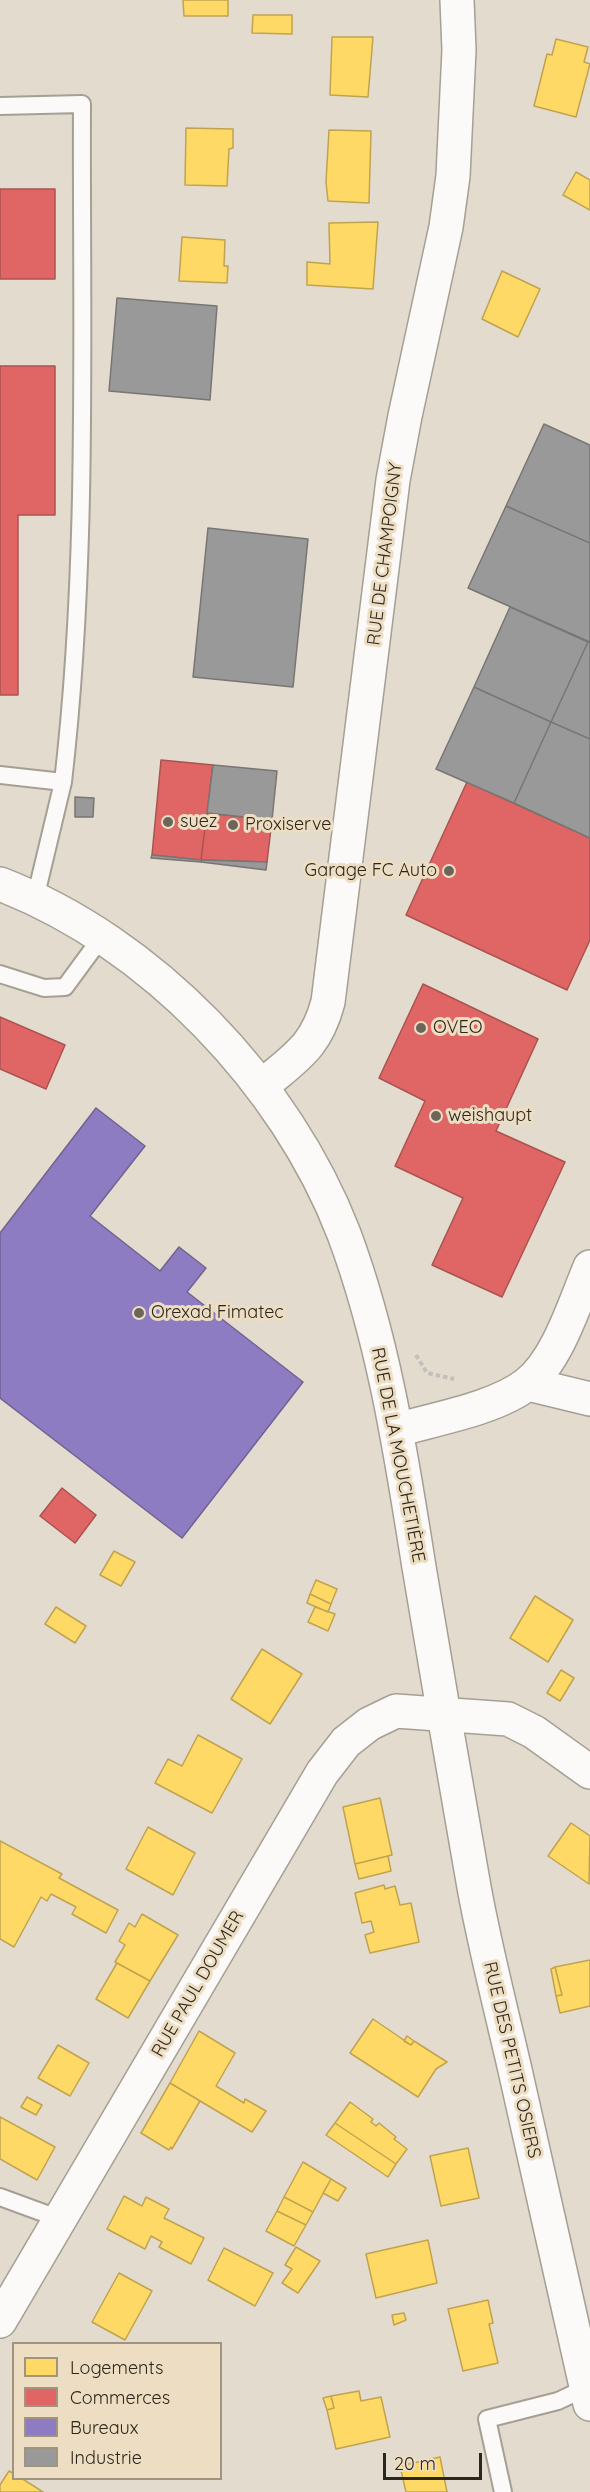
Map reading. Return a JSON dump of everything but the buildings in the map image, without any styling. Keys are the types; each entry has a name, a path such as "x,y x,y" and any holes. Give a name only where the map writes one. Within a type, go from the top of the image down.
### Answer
{"street":[{"name":"RUE DE CHAMPOIGNY","path":"262,1086 299,1056 312,1042 322,1024 327,1002 393,480 446,227 453,176 459,50 457,0"},
{"name":"RUE DE LA MOUCHETIÈRE","path":"0,884 68,916 151,972 181,998 262,1086 332,1204 380,1348 397,1430 444,1715"},
{"path":"397,1430 501,1400 528,1384 542,1367 559,1339 590,1267"},
{"path":"528,1384 590,1399"},
{"name":"RUE PAUL DOUMER","path":"0,2321 322,1773 346,1742 369,1724 396,1711 508,1719 534,1732 590,1772"},
{"name":"RUE DES PETITS OSIERS","path":"444,1715 476,1899 589,2392"}],"lane":[{"path":"0,106 82,104 81,511 70,724 63,782 35,900"},
{"path":"0,775 63,782"},
{"path":"0,974 44,988 65,987 101,938"},
{"path":"0,2197 60,2219"},
{"path":"503,2492 487,2419 589,2392"}],"place":[{"name":"suez","path":"168,822"},
{"name":"Proxiserve","path":"233,825"},
{"name":"Garage FC Auto","path":"449,871"},
{"name":"OVEO","path":"421,1028"},
{"name":"weishaupt","path":"436,1116"},
{"name":"Orexad Fimatec","path":"139,1313"}]}
